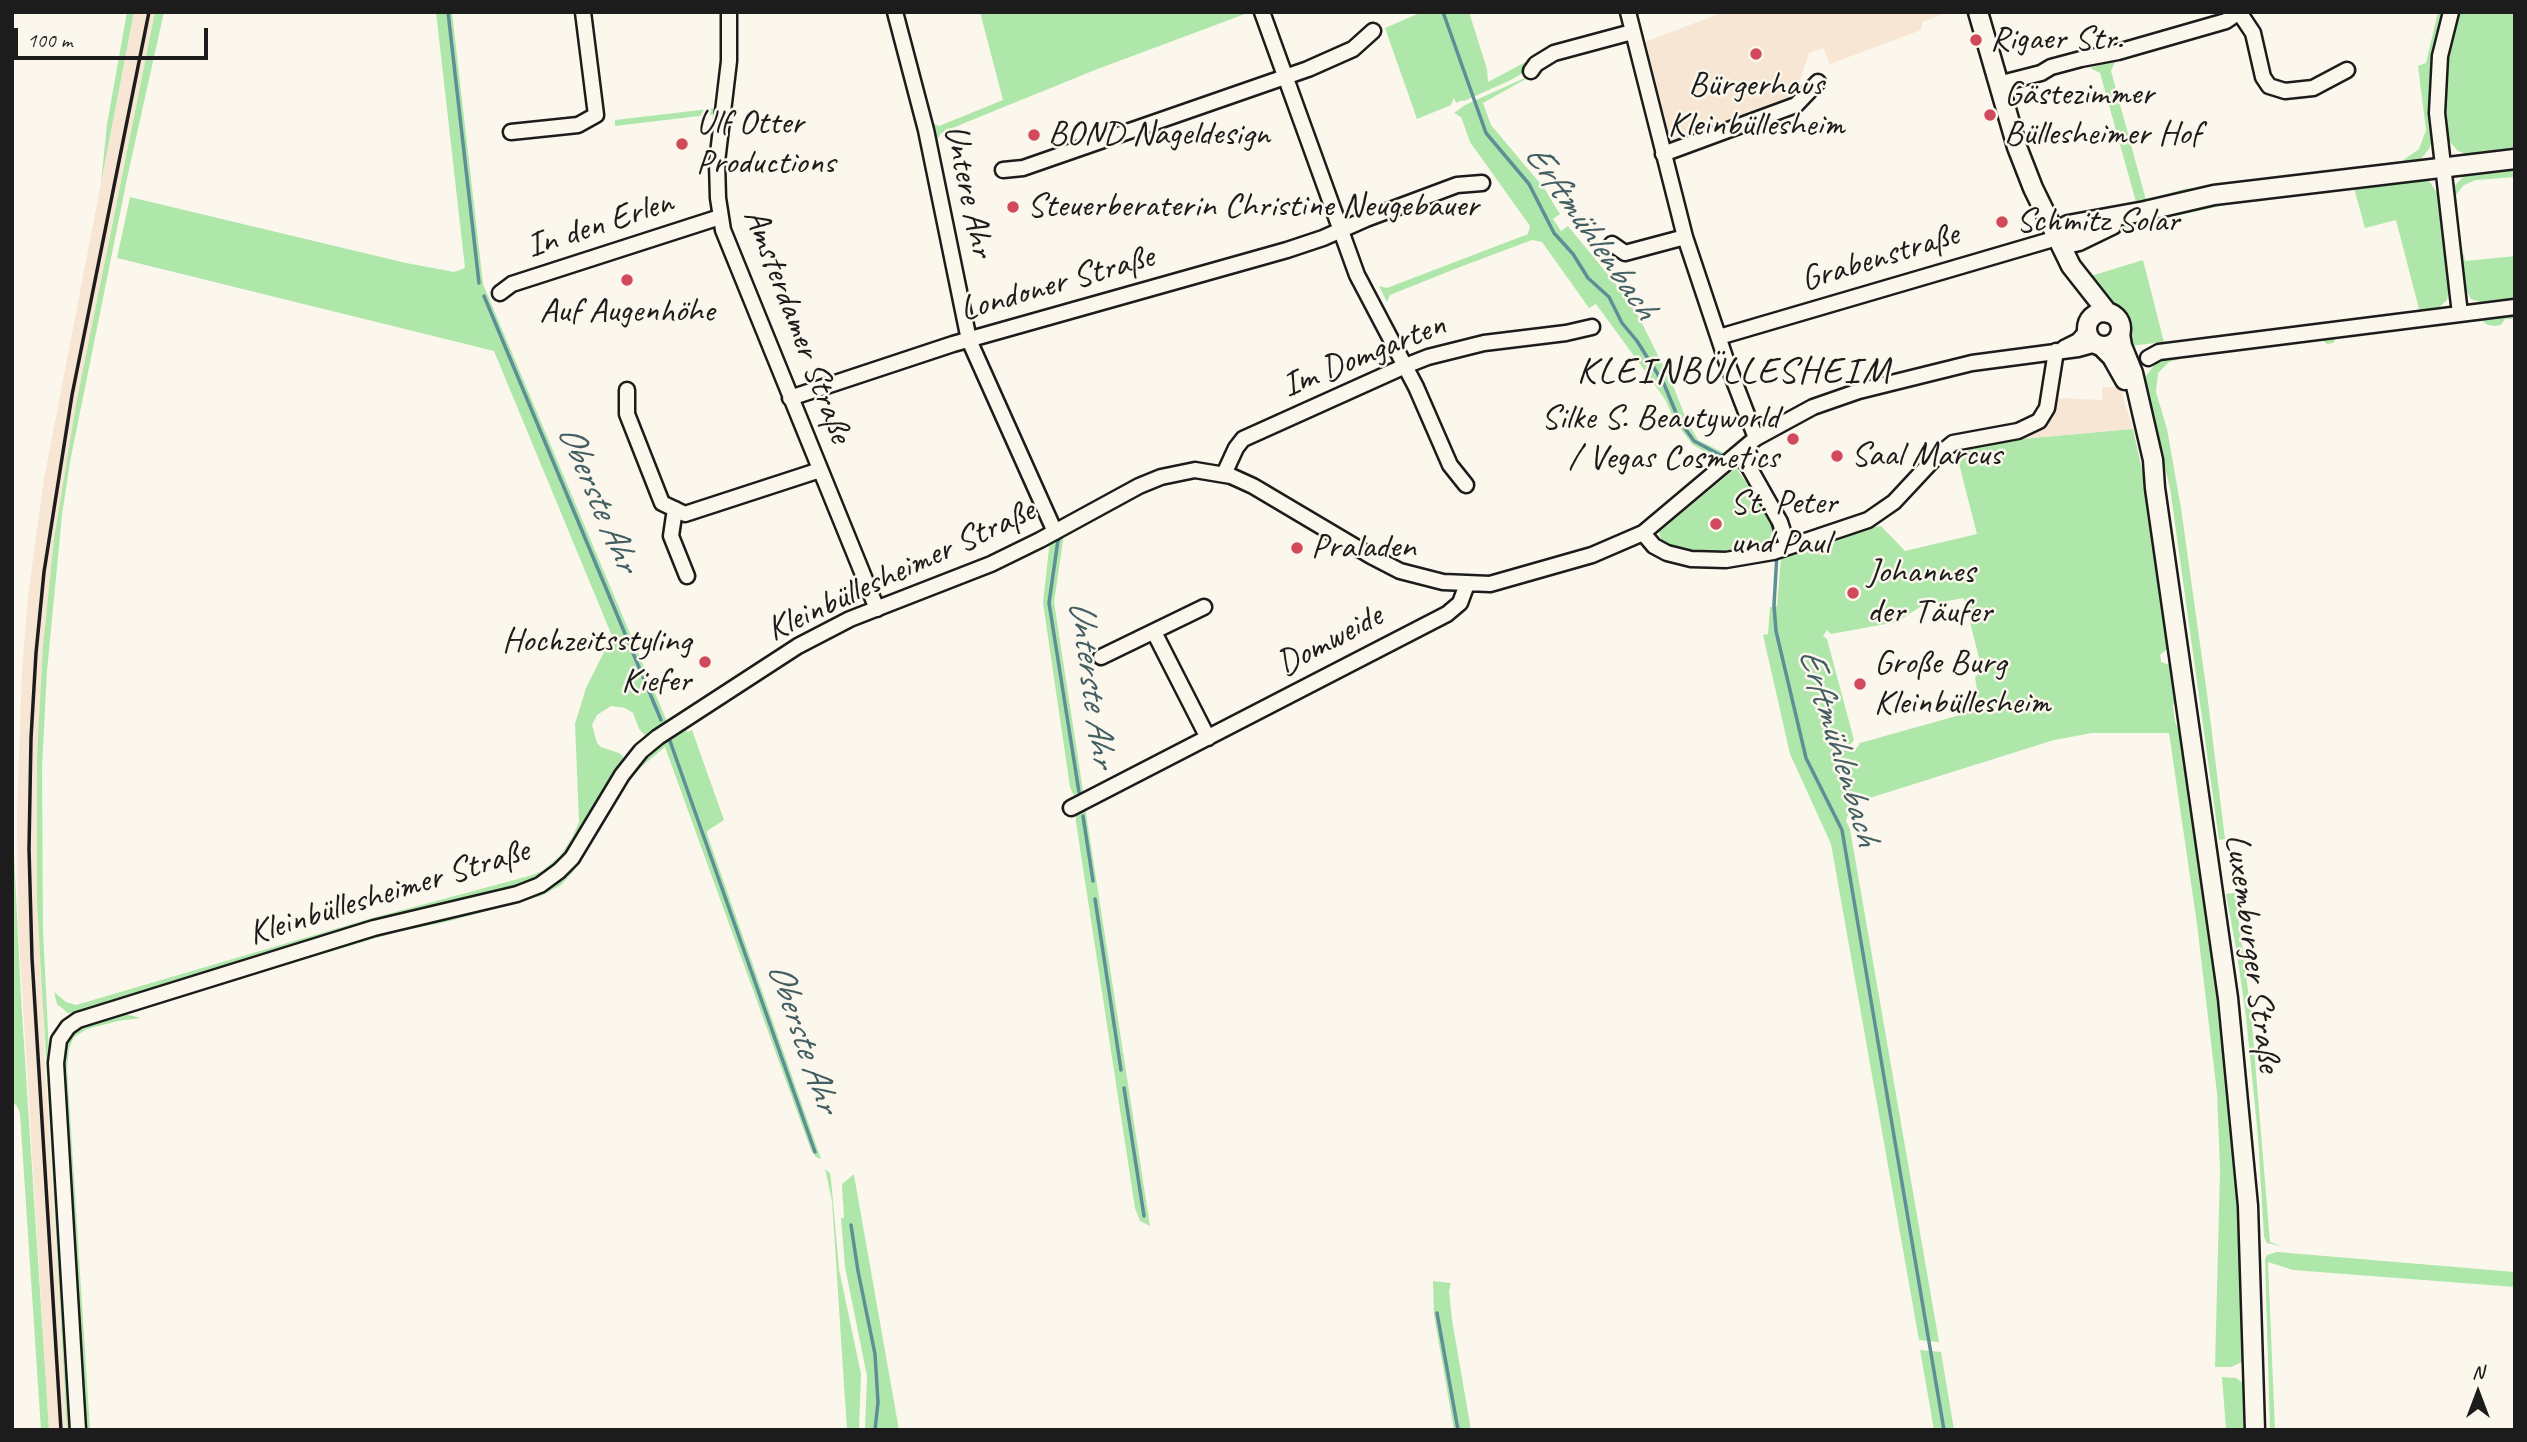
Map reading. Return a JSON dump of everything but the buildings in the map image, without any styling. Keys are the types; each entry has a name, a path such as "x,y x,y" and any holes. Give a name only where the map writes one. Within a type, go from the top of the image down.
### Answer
{"street":[{"path":"511,132 578,125 596,115 583,12"},
{"name":"Amsterdamer Straße","path":"729,12 729,61 717,162 720,217 728,245 877,609"},
{"name":"Untere Ahr","path":"895,12 926,130 969,340 1055,532"},
{"path":"1262,12 1357,275 1405,366 1450,465 1466,485"},
{"path":"1628,12 1685,237 1756,438"},
{"name":"Luxemburger Straße","path":"1978,12 2022,161 2071,266 2108,313"},
{"path":"1998,84 2041,73 2051,67 2118,52 2226,21 2239,12 2253,33 2265,82 2274,89 2285,91 2313,88 2347,70"},
{"path":"2451,12 2443,40 2437,89 2442,167 2460,314"},
{"path":"1003,170 1023,168 1308,69 1353,49 1373,31"},
{"path":"1531,71 1536,64 1554,53 1632,32"},
{"path":"1663,154 1796,105 1818,82"},
{"path":"2057,238 2070,243 2079,241 2144,211 2223,193 2515,159"},
{"name":"Londoner Straße","path":"790,398 969,340 1287,250 1457,185 1482,183"},
{"name":"In den Erlen","path":"500,293 512,284 720,217"},
{"path":"1612,244 1625,253 1685,237"},
{"name":"Grabenstraße","path":"1719,337 2057,238"},
{"name":"Luxemburger Straße","path":"2071,266 2072,278 2085,302 2093,335 2115,361 2130,394 2155,488"},
{"path":"2148,358 2159,352 2515,307"},
{"path":"2098,313 2108,313 2118,321 2120,334 2112,344 2093,335 2098,313"},
{"name":"Im Domgarten","path":"1224,474 1236,448 1244,439 1405,366 1484,342 1566,333 1592,327"},
{"name":"Luxemburger Straße","path":"2120,334 2133,373 2148,436 2222,955 2236,1069 2248,1206 2255,1430"},
{"name":"Kleinbüllesheimer Straße","path":"78,1430 56,1063 58,1045 68,1027 85,1017 344,937 419,916 517,894 540,885 572,858 622,775 649,744 798,646 850,619 970,573 1161,477 1195,471 1224,474 1253,486 1388,566 1429,579 1490,584 1592,555 1643,533 1756,438 1813,407 1859,391 1972,363 2056,351 2093,335"},
{"path":"1643,533 1660,550 1691,559 1726,560 1781,550 1838,531 1883,511 1895,502 1936,457 1953,443 2018,431 2039,421 2047,408 2056,351"},
{"path":"627,390 627,414 662,503 685,514 820,470"},
{"path":"1734,459 1774,512 1781,550"},
{"path":"675,509 671,536 687,576"},
{"name":"Domweide","path":"1071,808 1447,614 1460,603 1467,584"},
{"path":"1101,657 1205,607"},
{"path":"1154,632 1208,738"}],"shaded area":[{"path":"134,12 155,12 109,239 54,539 37,756 44,1044 67,1430 49,1430 18,923 17,812 22,670 28,596 44,479"},
{"path":"1724,12 1949,12 1922,22 1921,30 1830,64 1823,48 1809,53 1794,100 1674,145 1668,142 1642,43"},
{"path":"2102,387 2120,387 2133,429 2006,440 2028,435 2046,425 2052,415 2056,398 2102,400"}],"green space":[{"path":"127,12 134,12 101,183 107,124"},
{"path":"155,12 164,12 128,174 70,462 62,515 47,671 42,768 43,931 57,1211 61,1234 74,1430 67,1430 37,900 37,756 43,647 54,539 76,405"},
{"path":"436,12 452,12 483,284 668,724 652,734 645,735 639,729 633,713 625,708 611,706 597,715 592,725 597,743 619,753 623,756 623,762 572,848 556,866 536,880 78,1014 68,1013 57,1004 54,992 66,1002 76,1005 369,919 529,876 542,871 559,857 579,822 575,724 586,688 612,636 494,351 117,258 130,197 406,263 454,272 465,268"},
{"path":"980,12 1245,14 1095,70 967,122 941,133 936,142 932,123 939,126 1003,100"},
{"path":"1422,12 1469,12 1487,69 1488,82 1550,49 1528,62 1526,71 1511,80 1464,101 1456,103 1454,98 1451,105 1417,119 1385,28"},
{"path":"2438,12 2444,12 2433,61 2432,140 2420,160 2147,202 2145,200 2137,205 2095,212 2136,202 2100,73 2090,68 2116,60 2111,71 2146,200 2184,189 2402,161 2419,149 2426,130 2418,66 2426,63"},
{"path":"2457,12 2515,12 2515,152 2469,155 2458,151 2447,139 2443,124 2446,58"},
{"path":"1540,71 1483,103 1491,125 1544,188 1560,214 1553,219 1561,231 1568,226 1633,305 1698,440 1728,455 1721,462 1692,444 1674,420 1666,401 1596,304 1589,308 1542,242 1532,240 1460,267 1390,295 1387,302 1379,286 1387,288 1528,234 1530,226 1470,142 1461,117 1454,113 1465,105"},
{"path":"717,108 716,114 615,126 615,120"},
{"path":"2515,166 2515,177 2476,180 2464,185 2456,195 2458,210 2453,204 2453,187 2468,172"},
{"path":"2422,178 2430,182 2439,197 2450,284 2447,300 2436,310 2417,313 2419,309 2396,220 2365,228 2354,188 2230,204 2166,218 2104,237 2112,230 2136,221 2200,204"},
{"path":"2464,254 2465,261 2515,256 2515,301 2486,304 2471,299 2463,285 2460,255"},
{"path":"2143,260 2164,342 2130,346 2130,327 2126,315 2106,298 2091,276"},
{"path":"2515,312 2515,319 2505,319 2501,325 2495,326 2482,321 2435,325 2336,338 2333,343 2327,344 2321,339 2187,357 2169,362 2158,373 2156,392 2167,429 2181,508 2208,701 2225,839 2219,840 2170,488 2143,380 2156,363 2165,358"},
{"path":"2133,429 2144,479 2167,643 2167,649 2160,655 2161,662 2170,665 2176,700 2173,705 2175,722 2182,748 2186,748 2216,957 2239,1172 2245,1356 2242,1362 2231,1367 2215,1367 2220,1170 2217,1093 2197,924 2169,733 2092,733 2054,740 1860,801 1849,811 1846,821 1850,829 1939,1342 1919,1340 1831,844 1790,754 1763,635 1768,634 1770,607 1777,606 1781,558 1842,539 1863,529 1881,526 1905,551 1977,534 1955,448 1966,444","holes":["1964,598 1982,670 1975,677 1979,702 1985,708 1860,743 1857,748 1850,745 1854,740 1827,639 1823,636 1827,630 1831,634 1897,622 1923,605"]},
{"path":"1736,468 1755,495 1771,526 1773,543 1712,553 1694,552 1662,543 1659,532"},
{"path":"1064,534 1054,602 1084,797 1079,798 1073,794 1070,787 1043,603 1051,541"},
{"path":"703,715 705,717 686,730 692,730 724,820 707,831 707,834 821,1159 811,1150 665,747 641,767 626,785 573,872 561,885 541,896 446,922 396,932 147,1007 150,1002 375,933 537,893 566,874 640,761 657,745"},
{"path":"1085,807 1150,1226 1140,1221 1135,1208 1076,822 1076,814"},
{"path":"14,853 49,1430 41,1430 20,1114 12,1102"},
{"path":"2235,893 2251,1012 2270,1242 2281,1246 2267,1243 2264,1237 2258,1137 2246,1017 2226,894"},
{"path":"2223,919 2226,919 2240,1006 2259,1233 2256,1229"},
{"path":"113,1014 141,1018 87,1029 74,1037 69,1048 67,1068 90,1430 84,1430 61,1059 66,1042 76,1029 85,1023"},
{"path":"825,1169 830,1173 839,1269 861,1374 859,1430 847,1430 832,1201"},
{"path":"853,1175 899,1430 865,1430 867,1376 845,1267 841,1218 844,1218 842,1184"},
{"path":"2277,1252 2515,1272 2515,1287 2293,1270 2268,1262 2275,1430 2270,1430 2265,1259 2267,1255"},
{"path":"1433,1281 1451,1283 1449,1291 1452,1320 1471,1430 1454,1430 1434,1315"},
{"path":"1920,1350 1941,1352 1954,1430 1934,1430"},
{"path":"2222,1377 2236,1378 2247,1386 2249,1430 2226,1430"}],"waterway":[{"name":"Oberste Ahr","path":"448,12 479,283"},
{"name":"Erftmühlenbach","path":"1443,12 1486,133 1529,184 1554,233 1573,254 1588,278 1609,297 1622,323 1637,341 1664,384 1679,420 1694,441 1726,458"},
{"name":"Oberste Ahr","path":"484,296 661,720"},
{"name":"Erftmühlenbach","path":"1732,462 1745,473"},
{"name":"Erftmühlenbach","path":"1771,519 1777,546"},
{"name":"Unterste Ahr","path":"1058,540 1049,603 1079,792"},
{"name":"Erftmühlenbach","path":"1777,553 1774,605 1776,631 1806,758 1842,830 1944,1430"},
{"name":"Oberste Ahr","path":"670,741 815,1152"},
{"name":"Unterste Ahr","path":"1083,816 1093,881"},
{"name":"Unterste Ahr","path":"1095,899 1121,1070"},
{"name":"Unterste Ahr","path":"1124,1088 1144,1216"},
{"name":"Oberste Ahr","path":"851,1225 875,1354 878,1402 875,1430"},
{"name":"Unterste Ahr","path":"1437,1313 1458,1430"}],"railway":[{"path":"61,1430 32,958 29,849 36,653 44,572 72,395 149,12"}],"place":[{"name":"Rigaer Str.","path":"1976,40"},
{"name":"Bürgerhaus Kleinbüllesheim","path":"1756,54"},
{"name":"Gästezimmer Büllesheimer Hof","path":"1990,115"},
{"name":"BOND Nageldesign","path":"1034,135"},
{"name":"Ulf Otter Productions","path":"682,144"},
{"name":"Steuerberaterin Christine Neugebauer","path":"1013,207"},
{"name":"Schmitz Solar","path":"2002,222"},
{"name":"Auf Augenhöhe","path":"627,280"},
{"name":"Silke S. Beautyworld / Vegas Cosmetics","path":"1793,439"},
{"name":"Saal Marcus","path":"1837,456"},
{"name":"St. Peter und Paul","path":"1716,524"},
{"name":"Praladen","path":"1297,548"},
{"name":"Johannes der Täufer","path":"1853,593"},
{"name":"Hochzeitsstyling Kiefer","path":"705,662"},
{"name":"Große Burg Kleinbüllesheim","path":"1860,684"}],"district":[{"name":"KLEINBÜLLESHEIM","path":"1734,372"}]}
